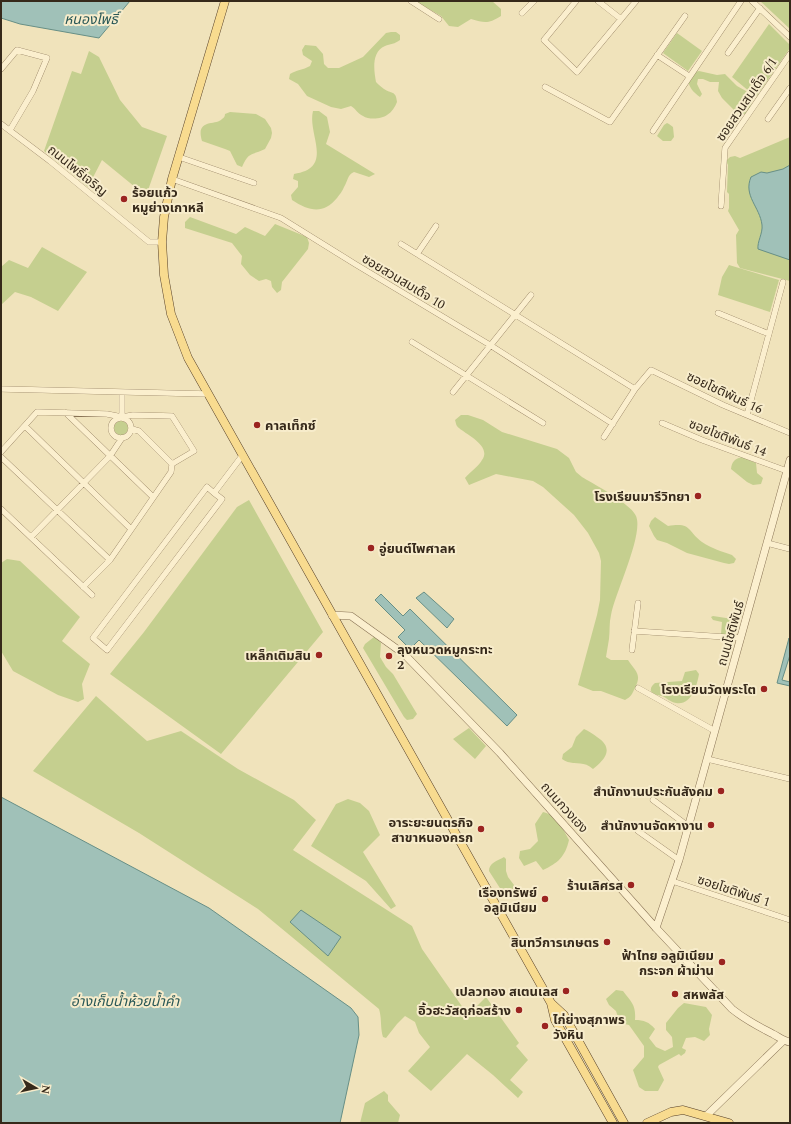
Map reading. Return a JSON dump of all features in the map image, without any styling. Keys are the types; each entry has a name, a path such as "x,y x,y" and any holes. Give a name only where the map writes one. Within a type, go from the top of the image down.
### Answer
{"main road":[{"path":"225,1 172,179 164,217 162,242 164,275 171,314 188,358 551,1003 556,1020 613,1123"},
{"path":"551,1003 564,1015 624,1123"},
{"path":"647,1123 671,1112 682,1110 729,1123"}],"street":[{"path":"411,1 439,19"},
{"path":"522,13 534,1"},
{"path":"576,1 544,40 577,72 636,1"},
{"path":"598,1 621,19"},
{"path":"653,131 741,1"},
{"path":"752,1 790,37"},
{"path":"728,53 760,8"},
{"path":"544,87 610,122 685,16"},
{"path":"1,69 17,50 47,58 34,91 10,130"},
{"name":"ซอยสวนสมเด็จ 6/1","path":"722,206 725,148 790,54"},
{"path":"657,55 689,76"},
{"path":"768,119 790,88"},
{"name":"ถนนโพธิ์เจริญ","path":"1,124 50,161 149,242 162,242"},
{"path":"179,157 254,183"},
{"name":"ซอยสวนสมเด็จ 10","path":"172,179 280,218 490,345 614,424"},
{"path":"417,254 436,226"},
{"path":"400,244 635,389 614,424 604,437"},
{"path":"747,415 783,282"},
{"path":"453,392 531,295"},
{"path":"718,313 769,334"},
{"path":"412,342 543,423"},
{"name":"ซอยโชติพันธ์ 16","path":"635,389 651,370 723,405 790,433"},
{"path":"1,389 208,394"},
{"path":"122,393 122,417"},
{"path":"1,452 37,412 107,414 122,417 129,421 132,429"},
{"path":"66,413 153,497"},
{"path":"122,438 119,438 113,434 111,424 115,419 133,415 172,416 194,451 172,464"},
{"name":"ซอยโชติพันธ์ 14","path":"662,423 702,440 787,471"},
{"path":"25,426 131,529"},
{"path":"31,537 110,456 122,438 128,435 132,429"},
{"path":"132,429 140,431 172,464"},
{"path":"214,493 242,456"},
{"path":"1,457 110,560"},
{"name":"ถนนโชติพันธ์","path":"656,928 679,860 790,460"},
{"path":"83,587 110,560 171,472 172,464"},
{"path":"207,487 214,493 222,499 107,650 93,638 207,487"},
{"path":"1,509 92,595"},
{"path":"767,543 790,549"},
{"path":"632,650 638,603"},
{"name":"ถนนกวงเฮง","path":"332,614 351,616 404,654 500,753 656,928 732,1010 746,1021 787,1042"},
{"path":"634,631 741,638"},
{"path":"638,688 715,731"},
{"path":"707,759 790,779"},
{"path":"653,800 688,826"},
{"path":"638,831 679,860"},
{"name":"ซอยโชติพันธ์ 1","path":"672,881 790,920"},
{"path":"706,1116 787,1042"}],"green space":[{"path":"415,1 492,1 501,9 501,16 489,22 471,19 458,27 449,26 441,16"},
{"path":"760,1 790,1 790,29"},
{"path":"769,24 790,45 790,48 756,97 732,77"},
{"path":"396,32 400,35 400,40 381,49 377,53 374,62 376,82 396,96 397,102 394,108 385,116 369,118 361,115 351,106 341,109 331,107 307,96 298,84 289,79 290,74 310,66 312,61 303,55 302,50 305,45 316,46 323,54 324,64 328,68 339,68 363,57 386,33"},
{"path":"677,33 702,51 688,71 663,53"},
{"path":"89,51 99,57 120,100 142,127 167,136 146,196 102,160 88,187 44,151 72,71 81,74"},
{"path":"699,71 717,75 725,74 737,86 746,91 753,98 751,106 745,114 737,113 722,98 718,91 719,82 710,82 703,79 698,79 697,84 702,94 700,97 695,93 690,87 688,79 694,72"},
{"path":"313,111 319,111 327,117 330,132 326,144 375,174 369,177 354,172 352,173 337,198 326,207 316,210 298,204 292,200 291,195 298,187 298,181 293,179 294,174 306,171 313,165 316,157 317,149 312,120"},
{"path":"230,112 256,114 265,119 271,128 271,138 265,149 249,156 242,167 237,165 230,151 202,141 201,129 207,124 219,121 224,118 225,114"},
{"path":"667,123 673,127 674,137 671,141 663,141 657,136"},
{"path":"790,137 790,281 740,268 737,263 736,235 739,230 728,211 728,165 726,161 730,157 735,156 740,158"},
{"path":"190,217 236,234 245,227 265,236 275,224 307,237 309,243 308,249 282,282 281,290 277,293 272,287 271,281 266,279 259,281 250,275 241,264 242,256 232,243 185,228 185,222"},
{"path":"42,247 87,272 58,311 31,297 15,292 1,305 1,267 9,260 28,268"},
{"path":"729,265 779,280 770,312 718,295 722,277"},
{"path":"461,415 468,415 483,420 502,432 557,449 569,458 576,472 620,500 633,511 636,516 636,536 611,615 606,657 611,660 628,660 636,670 638,676 637,683 632,694 627,699 625,700 601,691 593,691 578,685 600,600 601,561 599,553 588,533 574,515 543,487 533,481 496,474 469,485 465,478 481,462 484,455 484,450 477,441 457,426 455,420"},
{"path":"121,421 126,423 128,428 126,433 121,435 116,433 114,428 116,423"},
{"path":"742,457 756,463 757,473 763,478 761,484 753,485 747,482 731,469 734,461"},
{"path":"249,500 323,632 221,754 110,674 144,632 237,507"},
{"path":"655,517 668,526 685,526 702,542 717,550 732,555 736,559 734,563 724,563 687,553 667,543 657,540 649,526"},
{"path":"7,559 20,561 80,617 62,641 90,664 82,684 84,699 78,702 58,695 13,671 1,651 1,563"},
{"path":"713,616 739,620 735,636 721,634 722,622 713,620 711,617"},
{"path":"374,637 378,638 381,643 380,657 386,667 393,674 417,714 413,719 407,720 404,717 363,648 365,644"},
{"path":"696,670 699,674 697,684 692,694 686,701 676,703 662,696 655,695 651,690 651,687 655,683 682,681 685,672"},
{"path":"96,696 147,741 181,731 238,769 294,800 316,820 293,850 412,926 422,949 468,1015 486,997 519,1043 516,1046 528,1060 510,1080 523,1092 518,1098 467,1054 431,1091 408,1071 430,1047 419,1033 415,1022 405,1016 386,1038 383,1037 379,1009 258,909 139,833 33,771"},
{"path":"469,728 486,746 475,759 453,739"},
{"path":"584,729 602,741 607,749 602,761 593,769 585,764 570,763 562,759 563,754 572,747 576,737"},
{"path":"348,799 360,803 369,811 380,835 363,852 396,906 391,909 366,881 311,846 336,804"},
{"path":"543,812 556,819 562,826 569,840 560,859 553,865 543,870 536,861 524,866 519,858 520,851 530,849 538,841 535,824"},
{"path":"504,857 506,859 506,871 508,877 514,885 509,897 505,896 489,871 492,864"},
{"path":"616,990 623,991 631,1001 635,1011 635,1020 646,1022 655,1029 649,1038 656,1047 665,1051 673,1047 672,1037 666,1030 666,1023 684,1003 706,1007 712,1015 709,1029 710,1035 704,1041 695,1037 686,1038 682,1048 686,1050 685,1053 681,1056 679,1054 659,1065 658,1067 664,1080 658,1091 645,1091 639,1087 633,1070 644,1057 644,1046 629,1025 620,1023 616,1011 609,1005 606,999"},
{"path":"384,1091 388,1095 388,1101 400,1115 398,1123 360,1123 365,1103"}],"water":[{"name":"หนองโพธิ์","path":"1,1 130,1 99,38 20,24 1,18"},
{"path":"790,165 790,260 758,249 762,225 761,219 750,196 749,184 751,177 761,172 767,173 783,169"},
{"path":"424,592 454,619 447,628 416,598"},
{"path":"381,594 403,616 410,609 517,715 507,726 419,640 410,649 398,637 405,630 375,600"},
{"path":"789,638 790,655 782,680 790,682 790,686 777,683"},
{"name":"อ่างเก็บน้ำห้วยน้ำคำ","path":"1,797 209,908 351,1008 358,1017 359,1035 340,1123 1,1123"},
{"path":"301,910 341,937 328,956 290,922"}],"place":[{"name":"ร้อยแก้ว หมูย่างเกาหลี","path":"124,199"},
{"name":"คาลเท็กซ์","path":"257,425"},
{"name":"โรงเรียนมารีวิทยา","path":"698,496"},
{"name":"อู่ยนต์ไพศาลห","path":"371,548"},
{"name":"เหล็กเติมสิน","path":"319,655"},
{"name":"ลุงหนวดหมูกระทะ 2","path":"389,656"},
{"name":"โรงเรียนวัดพระโต","path":"764,689"},
{"name":"สำนักงานประกันสังคม","path":"721,791"},
{"name":"สำนักงานจัดหางาน","path":"711,825"},
{"name":"อาระยะยนตรกิจ สาขาหนองครก","path":"481,829"},
{"name":"ร้านเลิศรส","path":"631,885"},
{"name":"เรืองทรัพย์ อลูมิเนียม","path":"545,899"},
{"name":"สินทวีการเกษตร","path":"607,942"},
{"name":"ฟ้าไทย อลูมิเนียม กระจก ผ้าม่าน","path":"722,962"},
{"name":"เปลวทอง สเตนเลส","path":"566,991"},
{"name":"สหพลัส","path":"675,994"},
{"name":"อิ้วฮะวัสดุก่อสร้าง","path":"519,1010"},
{"name":"ไก่ย่างสุภาพร วังหิน","path":"545,1026"}]}
